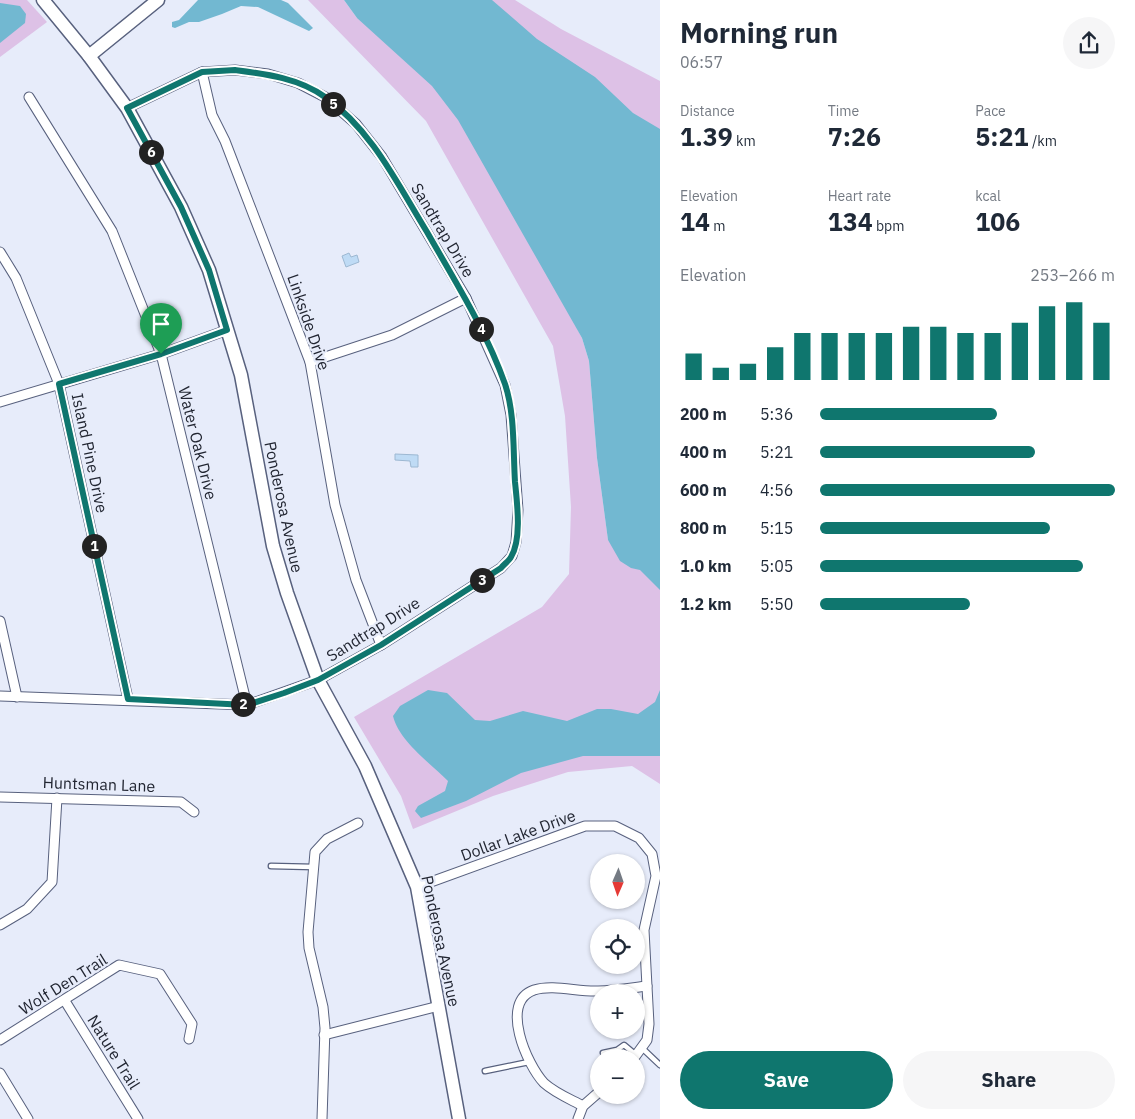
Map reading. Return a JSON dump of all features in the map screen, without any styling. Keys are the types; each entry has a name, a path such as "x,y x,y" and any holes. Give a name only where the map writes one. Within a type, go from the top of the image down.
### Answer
{"street":[{"name":"Ponderosa Avenue","path":"43,0 89,56 127,108 185,216 209,270 241,376 273,546 287,593 318,680 365,766 417,887 459,1119"},
{"path":"89,56 158,0"},
{"name":"Sandtrap Drive","path":"127,108 202,72 235,70 268,74 298,83 325,97 356,124 382,157 466,298 505,385 511,415 518,510 516,542 512,556 501,568 381,645 318,680 247,705"},
{"name":"Linkside Drive","path":"202,72 212,115 225,141 310,362 335,505 356,580 381,645"},
{"name":"Water Oak Drive","path":"29,97 112,231 161,354 247,705"},
{"name":"Island Pine Drive","path":"0,252 16,278 59,384 128,699"},
{"path":"310,362 392,335 466,298"},
{"path":"0,402 161,354 227,330"},
{"path":"0,621 17,697"},
{"path":"0,696 128,699 247,705"},
{"name":"Huntsman Lane","path":"0,797 182,802 194,812"},
{"path":"0,925 27,909 52,882 57,798"},
{"path":"322,1119 323,1007 309,948 315,852 322,842 358,823"},
{"name":"Dollar Lake Drive","path":"417,887 585,826 615,826 639,838 652,854 656,876 650,893 644,930 650,1024 647,1040 641,1049"},
{"name":"Wolf Den Trail","path":"0,1040 65,1001 119,965 160,974 192,1024 189,1039"},
{"path":"583,1106 545,1084 529,1062 521,1045 518,1005 524,995 534,990 598,992 647,986"},
{"name":"Nature Trail","path":"65,1001 138,1119"},
{"path":"324,1035 439,1006"},
{"path":"0,1073 28,1119"},
{"path":"578,1119 583,1106 590,1100"}],"lane":[{"path":"271,866 314,867"},
{"path":"645,1058 660,1065"},
{"path":"485,1071 529,1062"}],"shaded area":[{"path":"0,0 27,0 47,22 0,57"},
{"path":"308,0 344,0 357,18 377,0 515,0 561,29 660,81 660,144 568,311 582,338 589,361 597,458 608,540 660,564 660,784 632,766 568,772 493,796 413,829 401,796 354,717 542,607 569,574 571,507 565,416 553,346 426,121"}],"water":[{"path":"198,0 281,0 288,3 313,28 309,31 258,7 241,6 199,22 189,22 175,28 172,27 172,22 179,20"},
{"path":"344,0 492,0 537,39 595,77 633,113 660,129 660,590 640,570 631,568 620,561 608,540 597,458 589,361 582,338 458,120 432,86 357,18"},
{"path":"0,3 20,6 26,14 25,23 0,43"},
{"path":"428,690 447,693 475,720 490,721 523,711 567,721 597,709 611,709 638,714 655,702 660,690 660,756 583,756 521,773 466,801 421,818 415,811 418,806 445,791 448,781 408,743 396,725 393,716 400,706"}],"building":[{"path":"349,253 351,257 357,255 359,262 346,267 342,256"},
{"path":"395,454 418,455 418,467 411,467 410,461 395,460"}],"route":[{"path":"235,70 268,74 298,83 325,97 356,124 382,157 466,298 487,341 505,385 511,415 518,510 516,542 512,556 501,568 381,645 318,680 284,693 247,705 128,699 59,384 161,354 227,330 209,270 181,207 127,108 202,72 235,70"}]}
